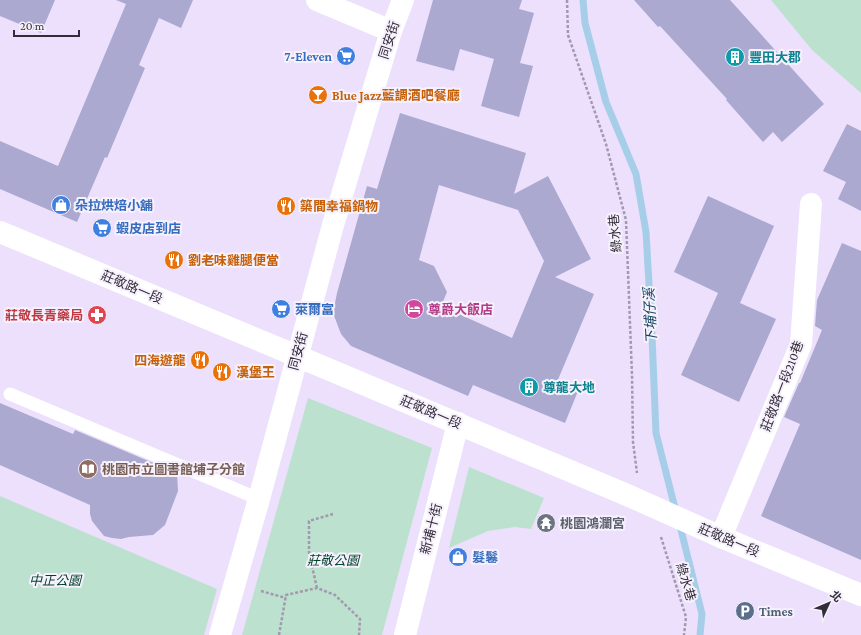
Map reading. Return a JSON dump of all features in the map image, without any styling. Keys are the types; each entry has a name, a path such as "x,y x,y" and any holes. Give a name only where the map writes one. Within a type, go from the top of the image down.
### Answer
{"street":[{"path":"317,0 390,31"},
{"name":"同安街","path":"220,635 259,499 333,225 390,31 403,0"},
{"name":"莊敬路一段210巷","path":"713,533 801,344 810,204"},
{"name":"莊敬路一段","path":"0,232 458,423 861,595"},
{"name":"新埔十街","path":"405,635 458,423"}],"lane":[{"path":"10,394 259,499"}],"path":[{"name":"綠水巷","path":"566,0 568,35 606,144 626,220 633,442 637,473"},
{"path":"317,588 309,553 309,520 332,514"},
{"name":"綠水巷","path":"661,537 686,617 684,635"},
{"path":"279,635 286,595 317,588 335,595 360,619 359,635"},
{"path":"261,591 286,598"}],"green space":[{"path":"771,0 861,0 861,93 812,50"},
{"name":"莊敬公園","path":"308,398 432,448 382,635 242,635"},
{"path":"469,467 544,498 531,529 515,527 488,531 449,548"},
{"name":"中正公園","path":"0,496 217,589 204,635 0,635"}],"building":[{"path":"0,0 55,0 41,33 0,16"},
{"path":"116,0 193,0 181,28 159,18 139,65 145,68 107,158 105,157 77,222 0,189 0,141 58,166 126,4"},
{"path":"433,0 522,0 519,9 534,13 520,63 533,66 519,117 481,106 494,59 460,49 454,71 416,61"},
{"name":"豐田大郡","path":"634,0 730,0 824,104 782,142 773,132 763,142 726,100 727,99"},
{"path":"400,113 526,153 514,194 548,176 591,259 555,277 594,294 557,382 578,391 565,423 473,385 468,396 351,346 341,334 333,313 337,293 367,186 377,189","holes":["439,185 518,210 544,261 512,338 441,306 447,292 434,266 419,260"]},
{"path":"847,124 861,131 861,211 838,199 846,182 823,171"},
{"path":"708,196 774,226 740,303 776,319 739,402 681,375 718,293 674,272"},
{"path":"842,243 861,251 861,560 761,516 800,424 784,417 822,330 815,326 817,300"},
{"name":"桃園市立圖書館埔子分館","path":"0,403 73,434 75,430 177,473 178,491 165,525 153,535 121,539 104,536 92,521 90,505 0,465"}],"waterway":[{"name":"下埔仔溪","path":"583,0 585,23 606,102 636,174 646,232 656,433 676,512"},
{"name":"下埔仔溪","path":"679,522 702,614 700,635"}],"place":[{"name":"7-Eleven","path":"346,56"},
{"name":"豐田大郡","path":"735,57"},
{"name":"Blue Jazz藍調酒吧餐廳","path":"318,95"},
{"name":"朵拉烘焙小舖","path":"61,205"},
{"name":"築間幸福鍋物","path":"286,206"},
{"name":"蝦皮店到店","path":"102,228"},
{"name":"劉老味雞腿便當","path":"174,260"},
{"name":"萊爾富","path":"281,309"},
{"name":"尊爵大飯店","path":"414,309"},
{"name":"莊敬長青藥局","path":"97,315"},
{"name":"四海遊龍","path":"200,360"},
{"name":"漢堡王","path":"222,372"},
{"name":"尊龍大地","path":"529,387"},
{"name":"桃園市立圖書館埔子分館","path":"88,469"},
{"name":"桃園鴻瀾宮","path":"546,523"},
{"name":"髮鬈","path":"458,557"},
{"name":"Times","path":"745,611"}]}
